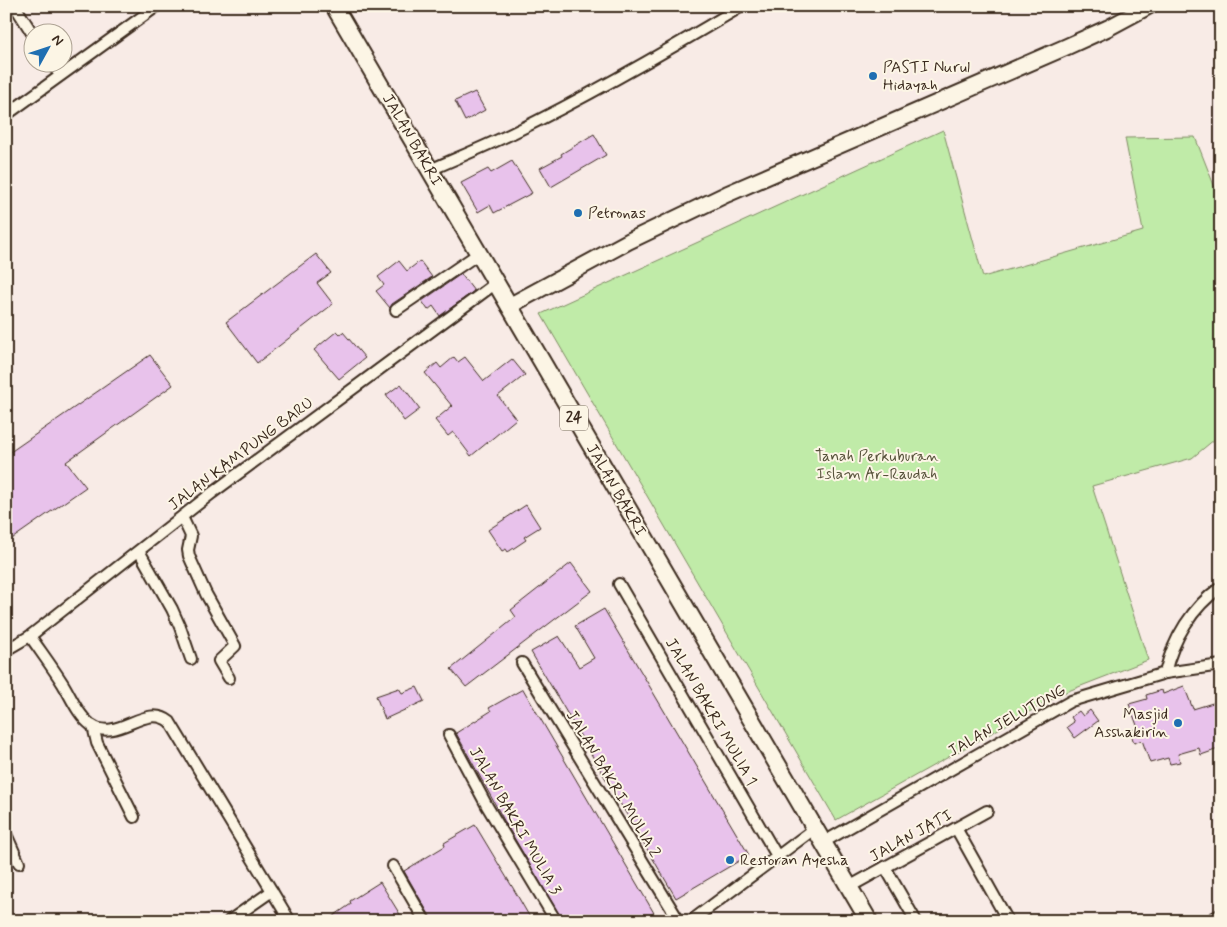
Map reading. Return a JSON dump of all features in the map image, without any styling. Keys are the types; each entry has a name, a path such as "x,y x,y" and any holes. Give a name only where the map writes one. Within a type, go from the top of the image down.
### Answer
{"main road":[{"name":"JALAN BAKRI","path":"334,6 869,921"}],"street":[{"path":"15,6 25,22"},
{"path":"430,170 556,111 742,6"},
{"path":"509,306 629,241 727,194 1091,35 1149,6"},
{"path":"6,115 152,8"},
{"path":"396,310 478,254"},
{"name":"JALAN KAMPUNG BARU","path":"6,650 30,636 212,493 496,283"},
{"path":"182,517 191,536 188,550 189,556 206,594 235,646 219,661 229,678"},
{"path":"139,551 172,608 191,659"},
{"name":"JALAN BAKRI MULIA 1","path":"619,584 777,856"},
{"path":"1165,673 1169,658 1181,631 1204,601 1221,587"},
{"path":"30,636 78,710 92,726 109,730 158,715 170,722 290,921"},
{"name":"JALAN BAKRI MULIA 2","path":"522,663 679,921"},
{"name":"JALAN JELUTONG","path":"691,921 777,856 1071,701 1165,673 1221,665"},
{"path":"92,726 97,744 134,817"},
{"name":"JALAN BAKRI MULIA 3","path":"449,735 487,806 556,921"},
{"name":"JALAN JATI","path":"849,887 987,811"},
{"path":"956,828 1008,921"},
{"path":"6,834 19,864"},
{"path":"393,866 425,921"},
{"path":"885,867 916,921"},
{"path":"229,921 272,891"}],"green space":[{"name":"Tanah Perkuburan Islam Ar-Raudah","path":"943,130 983,277 1143,231 1125,138 1195,137 1221,203 1221,434 1192,458 1092,486 1148,660 1063,693 836,820 541,314"}],"building":[{"path":"475,92 485,110 465,121 455,101"},
{"path":"594,134 606,155 551,187 540,168 562,156 561,154"},
{"path":"512,161 532,193 494,213 490,205 478,212 461,183 488,169 491,173"},
{"path":"316,254 331,273 317,283 333,304 257,363 226,322"},
{"path":"399,261 407,271 420,261 432,277 392,304 390,308 376,291 384,285 378,277"},
{"path":"461,274 474,291 440,316 433,306 428,310 422,301"},
{"path":"337,331 340,334 343,332 365,358 339,379 314,350"},
{"path":"150,355 173,385 66,462 86,487 6,543 6,455"},
{"path":"454,357 458,362 465,357 484,381 512,359 525,375 498,396 516,419 471,456 453,432 448,436 435,420 452,406 425,373 437,363 441,368"},
{"path":"401,384 420,409 404,421 386,395"},
{"path":"526,505 540,527 524,537 526,540 508,552 506,549 502,551 488,530"},
{"path":"571,563 592,591 466,687 451,669 516,617 511,610"},
{"path":"604,609 749,855 676,898 531,652 559,636 579,667 594,658 575,626"},
{"name":"Masjid Asshakirin","path":"1184,686 1193,709 1216,702 1221,718 1221,748 1201,755 1199,748 1178,754 1180,762 1170,764 1168,758 1150,763 1142,740 1134,743 1130,731 1138,728 1129,704 1147,699 1146,695 1162,690 1163,694"},
{"path":"417,687 424,701 385,719 376,696 399,688 402,693"},
{"path":"523,689 654,913 641,921 563,921 506,824 456,733 491,711 489,708"},
{"path":"1090,710 1098,721 1075,738 1067,727 1074,722 1071,717 1079,711 1083,716"},
{"path":"475,825 532,921 433,921 431,918 404,871 445,846 444,843"},
{"path":"380,882 404,921 326,921 351,904 350,901"}],"place":[{"name":"PASTI Nurul Hidayah","path":"873,76"},
{"name":"Petronas","path":"578,213"},
{"name":"Masjid Asshakirin","path":"1178,723"},
{"name":"Restoran Ayesha","path":"730,860"}]}
